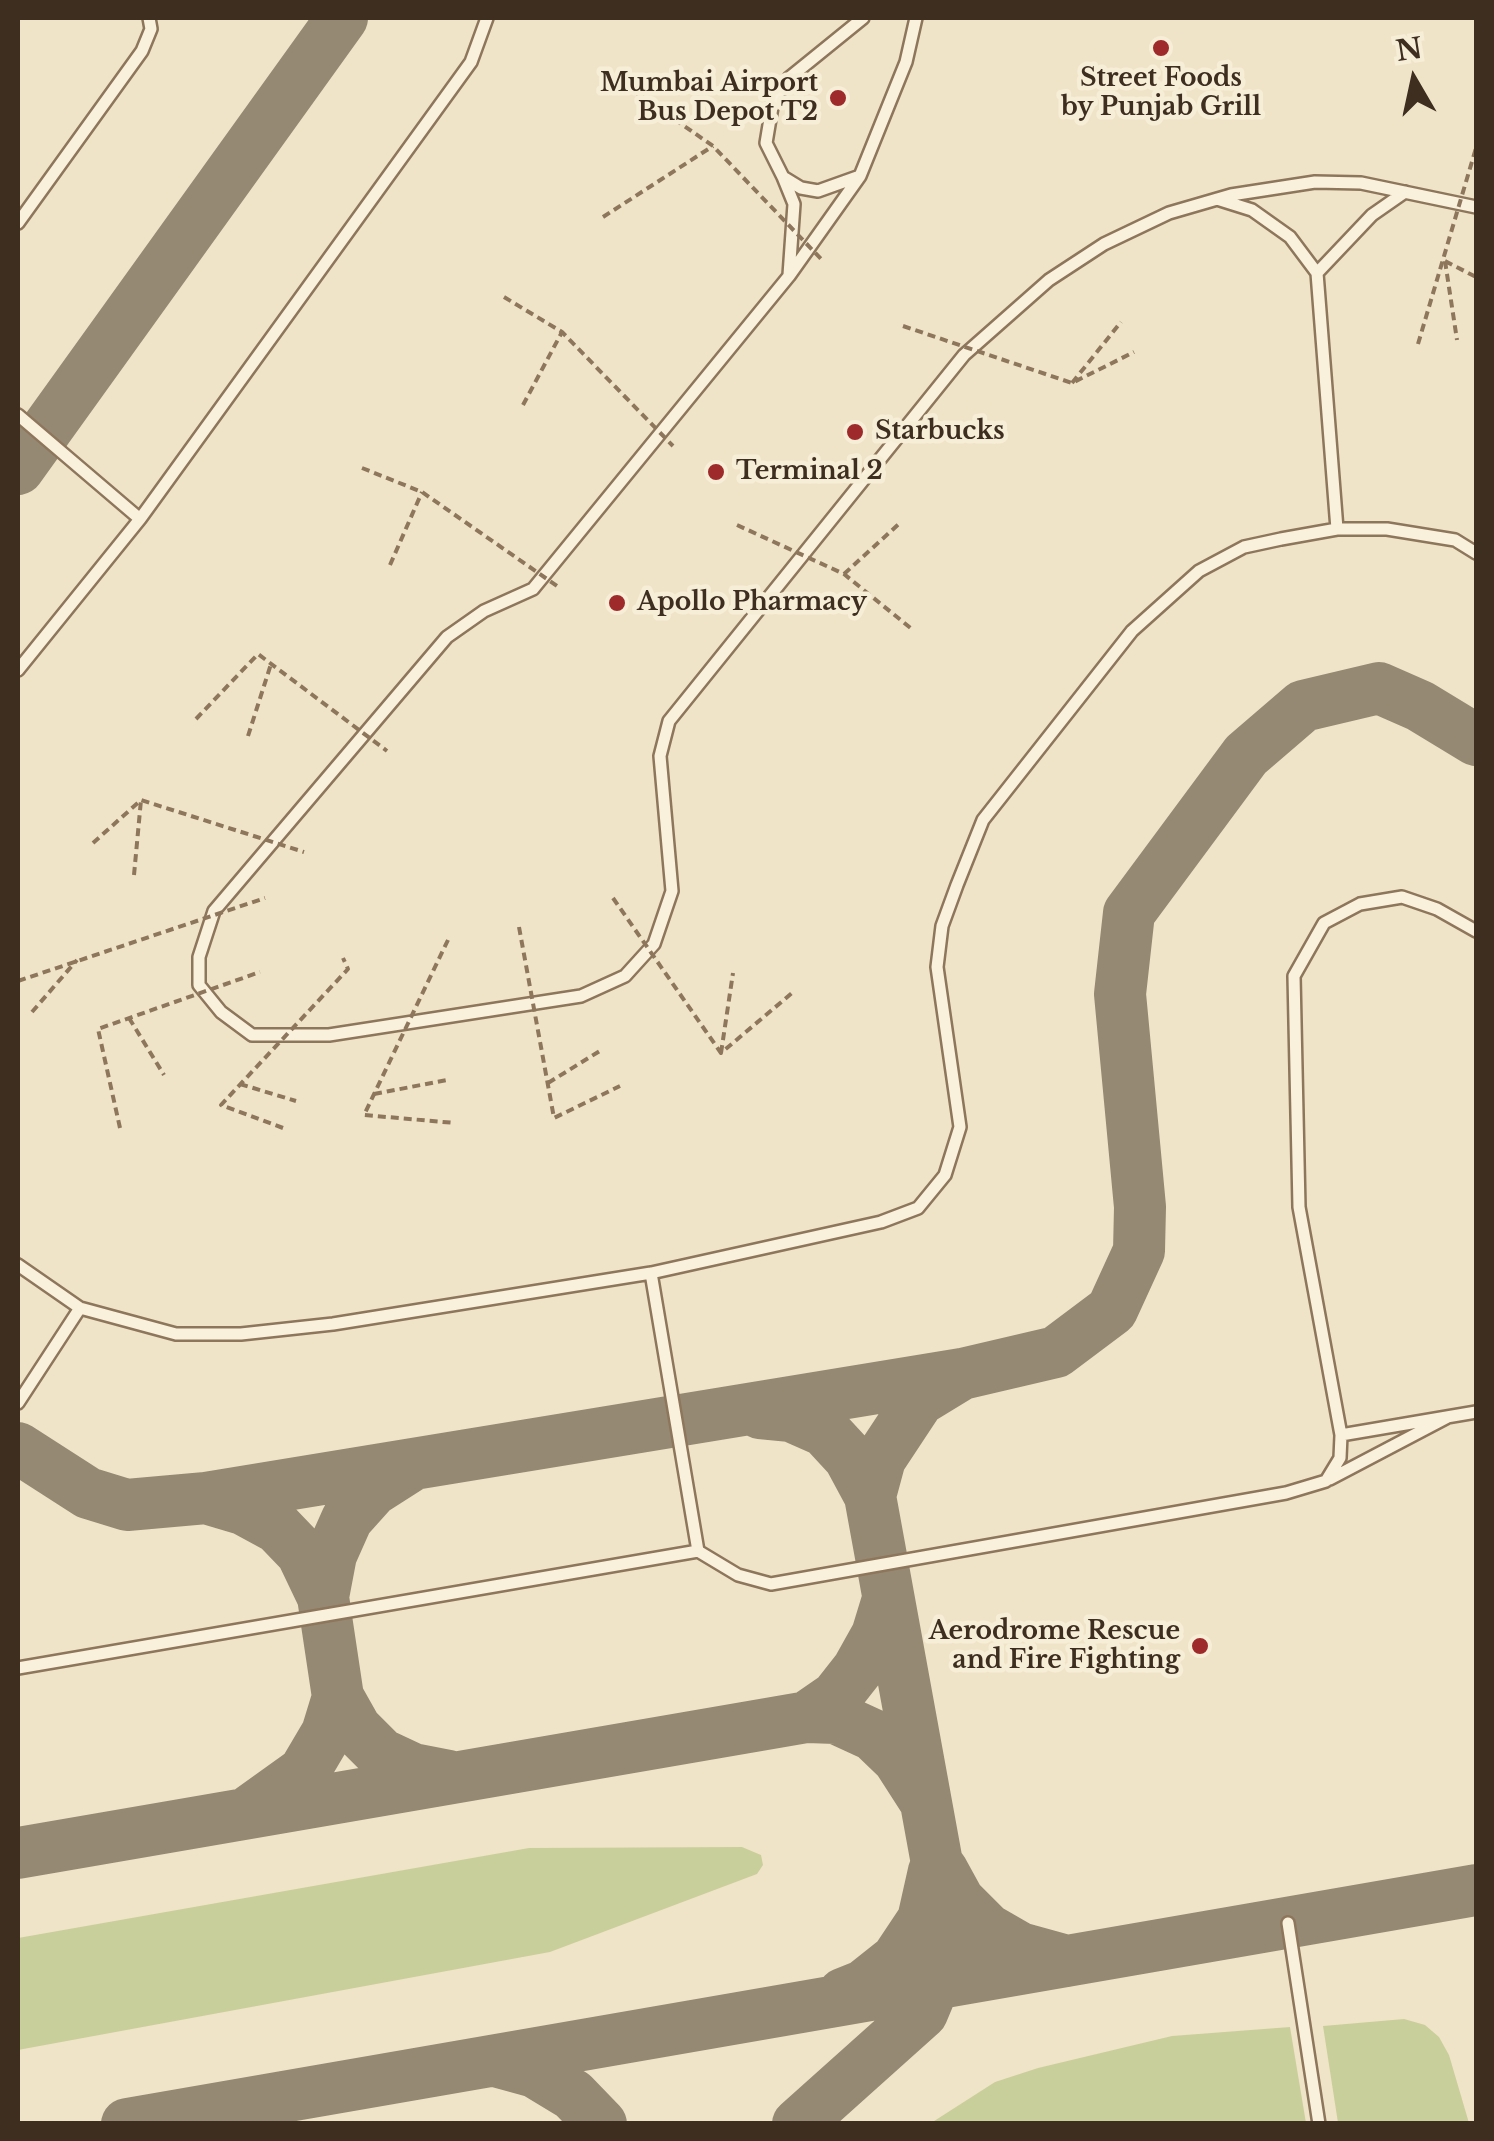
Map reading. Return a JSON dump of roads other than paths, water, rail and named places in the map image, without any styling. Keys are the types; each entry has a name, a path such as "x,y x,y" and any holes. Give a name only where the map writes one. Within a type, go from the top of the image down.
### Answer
{"lane":[{"path":"18,223 142,51 151,29 149,18"},
{"path":"18,670 140,519 472,62 487,18"},
{"path":"789,276 794,204 766,143 773,100 788,78 862,18"},
{"path":"916,18 906,62 860,176 789,276 534,589 484,611 447,638 214,911 199,957 199,985 221,1012 252,1034 328,1036 582,996 625,976 654,944 672,891 660,756 669,721 964,355 1049,280 1104,244 1169,213 1217,199 1315,182 1361,183 1476,207"},
{"path":"782,177 818,191 860,176"},
{"path":"1318,273 1357,228 1406,192"},
{"path":"1217,199 1252,210 1290,237 1318,273 1338,529"},
{"path":"18,415 140,519"},
{"path":"18,1265 80,1308 176,1334 240,1334 448,1308 650,1273 881,1222 918,1208 945,1175 960,1127 936,967 942,926 982,820 1132,631 1199,571 1244,547 1338,529 1386,530 1455,540 1476,553"},
{"path":"1326,1481 1340,1458 1341,1435 1299,1207 1294,976 1324,923 1360,904 1402,897 1437,909 1476,931"},
{"path":"650,1273 698,1552"},
{"path":"18,1403 80,1308"},
{"path":"1341,1435 1476,1412"},
{"path":"18,1668 698,1552 738,1575 771,1584 1286,1493 1326,1481 1448,1417"},
{"path":"1288,1923 1320,2124"}],"place":[{"name":"Street Foods by Punjab Grill","path":"1161,48"},
{"name":"Mumbai Airport Bus Depot T2","path":"838,98"},
{"name":"Starbucks","path":"855,432"},
{"name":"Terminal 2","path":"716,472"},
{"name":"Apollo Pharmacy","path":"617,603"},
{"name":"Aerodrome Rescue and Fire Fighting","path":"1200,1646"}]}
